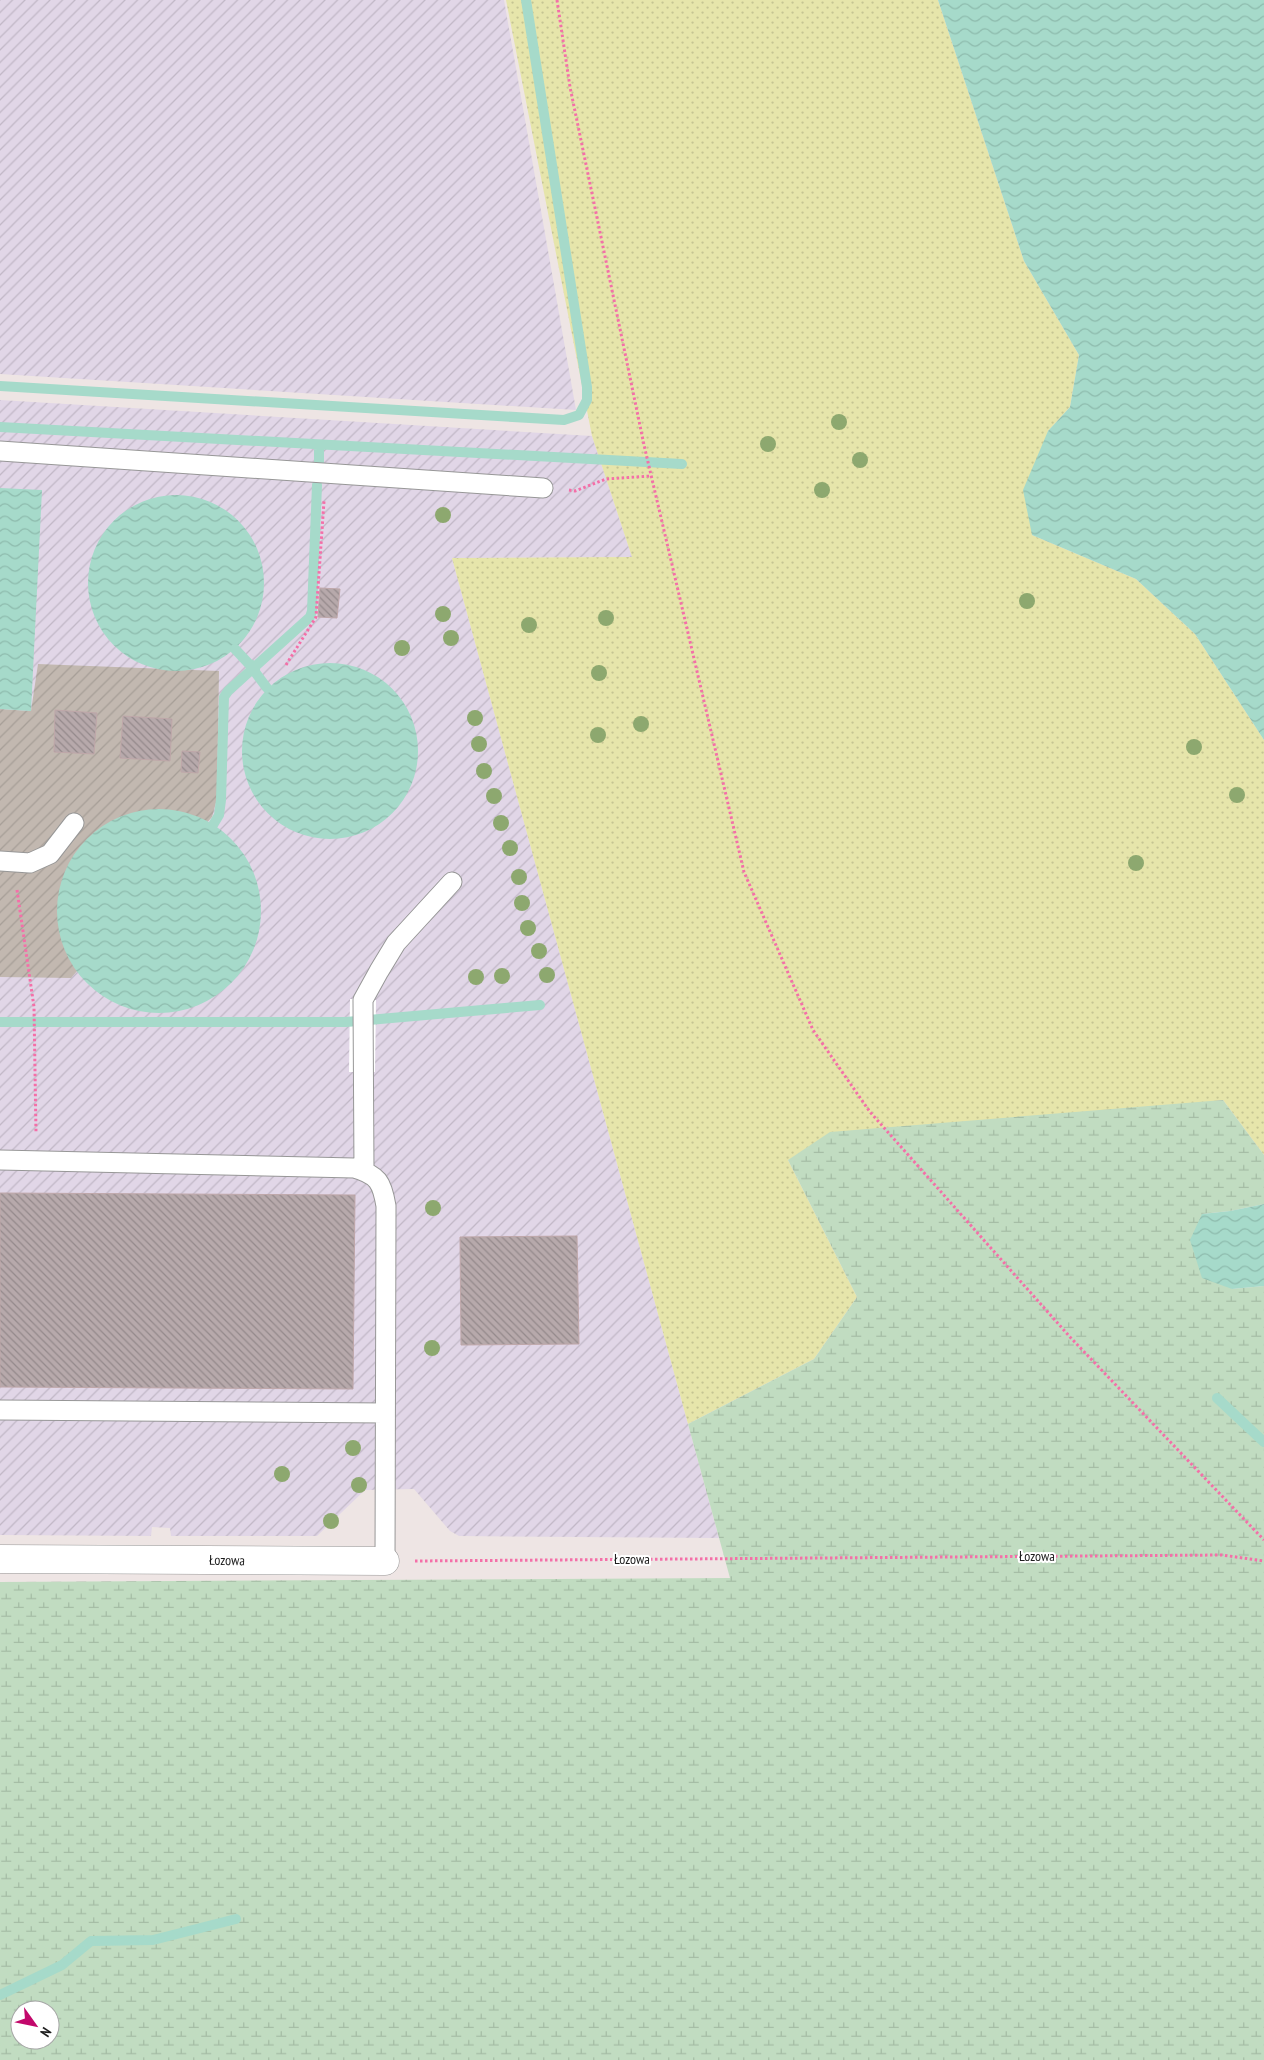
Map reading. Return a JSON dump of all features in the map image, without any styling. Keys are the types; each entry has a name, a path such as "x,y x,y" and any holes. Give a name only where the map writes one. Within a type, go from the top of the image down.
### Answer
{"street":[{"name":"Łozowa","path":"0,1559 385,1561"}],"lane":[{"path":"0,451 543,488"},
{"path":"7,862 30,863 50,854 74,823"},
{"path":"364,1171 363,1000 396,944 452,882"},
{"path":"0,1160 354,1168 370,1172 382,1186 386,1206 385,1561"},
{"path":"0,1410 385,1413"}],"path":[{"path":"557,0 570,88 651,476 744,872 813,1030 870,1112 1070,1337 1264,1540"},
{"path":"286,665 316,617 326,473"},
{"path":"575,491 606,479 651,476"},
{"path":"7,862 34,1006 37,1161"},
{"name":"Łozowa","path":"385,1561 1222,1555 1264,1561"}],"shaded area":[{"path":"0,0 504,0 576,410 0,374"},
{"path":"506,0 938,0 1024,261 1079,355 1070,407 1048,431 1032,535 1136,579 1195,634 1264,740 1264,1155 1223,1100 788,1160 857,1297 814,1359 688,1424 452,558 632,557 592,436"},
{"path":"0,400 592,436 632,557 452,558 719,1538 459,1536 450,1531 414,1489 365,1490 317,1536 171,1536 170,1528 152,1527 151,1536 0,1535"},
{"path":"38,664 219,671 217,799 212,817 71,978 0,977 0,709 31,711"}],"green space":[{"path":"1223,1100 1264,1155 1264,1204 1202,1214 1232,1289 1264,1286 1264,2060 0,2060 0,1582 730,1578 688,1424 814,1359 857,1297 788,1160 830,1132"}],"water":[{"path":"938,0 1264,0 1264,740 1195,634 1136,579 1032,535 1023,490 1048,431 1070,407 1079,355 1024,261"},
{"path":"0,488 42,490 31,711 0,709"},
{"path":"167,495 185,495 202,498 218,505 244,527 254,541 261,557 264,583 263,600 258,617 244,639 232,651 218,661 202,668 185,671 167,671 150,668 134,661 108,639 98,625 91,609 88,592 88,574 91,557 98,541 120,515 134,505 150,498"},
{"path":"321,663 339,663 356,666 372,673 398,695 408,709 415,725 418,751 417,768 412,785 398,807 386,819 372,829 356,836 339,839 321,839 304,836 288,829 262,807 252,793 245,777 242,760 242,742 245,725 252,709 274,683 288,673 304,666"},
{"path":"159,809 179,811 198,817 215,826 231,839 244,855 253,872 259,891 261,911 259,931 253,950 244,967 231,983 215,996 198,1005 179,1011 159,1013 139,1011 120,1005 103,996 87,983 74,967 65,950 59,931 57,911 59,891 65,872 74,855 87,839 103,826 120,817 139,811"},
{"path":"1264,1204 1264,1286 1232,1289 1202,1278 1190,1240 1202,1214"}],"pier":[{"path":"350,999 376,1000 375,1072 349,1072"}],"building":[{"path":"320,588 340,589 337,618 318,617"},
{"path":"55,710 97,713 94,754 54,752"},
{"path":"123,716 172,719 170,761 120,758"},
{"path":"182,751 200,752 198,773 181,772"},
{"path":"0,1193 355,1195 353,1389 0,1387"},
{"path":"577,1236 579,1344 461,1345 460,1237"}],"waterway":[{"path":"0,386 564,420 579,415 587,400 587,387 526,0"},
{"path":"0,427 682,464"},
{"path":"319,445 319,463"},
{"path":"213,825 219,815 221,800 224,697 228,691 310,617 312,611 317,485"},
{"path":"235,649 249,664 255,666 255,672 267,688"},
{"path":"0,1022 346,1022 540,1005"},
{"path":"1217,1398 1264,1442"},
{"path":"0,1995 62,1965 91,1941 153,1940 236,1919"}]}
